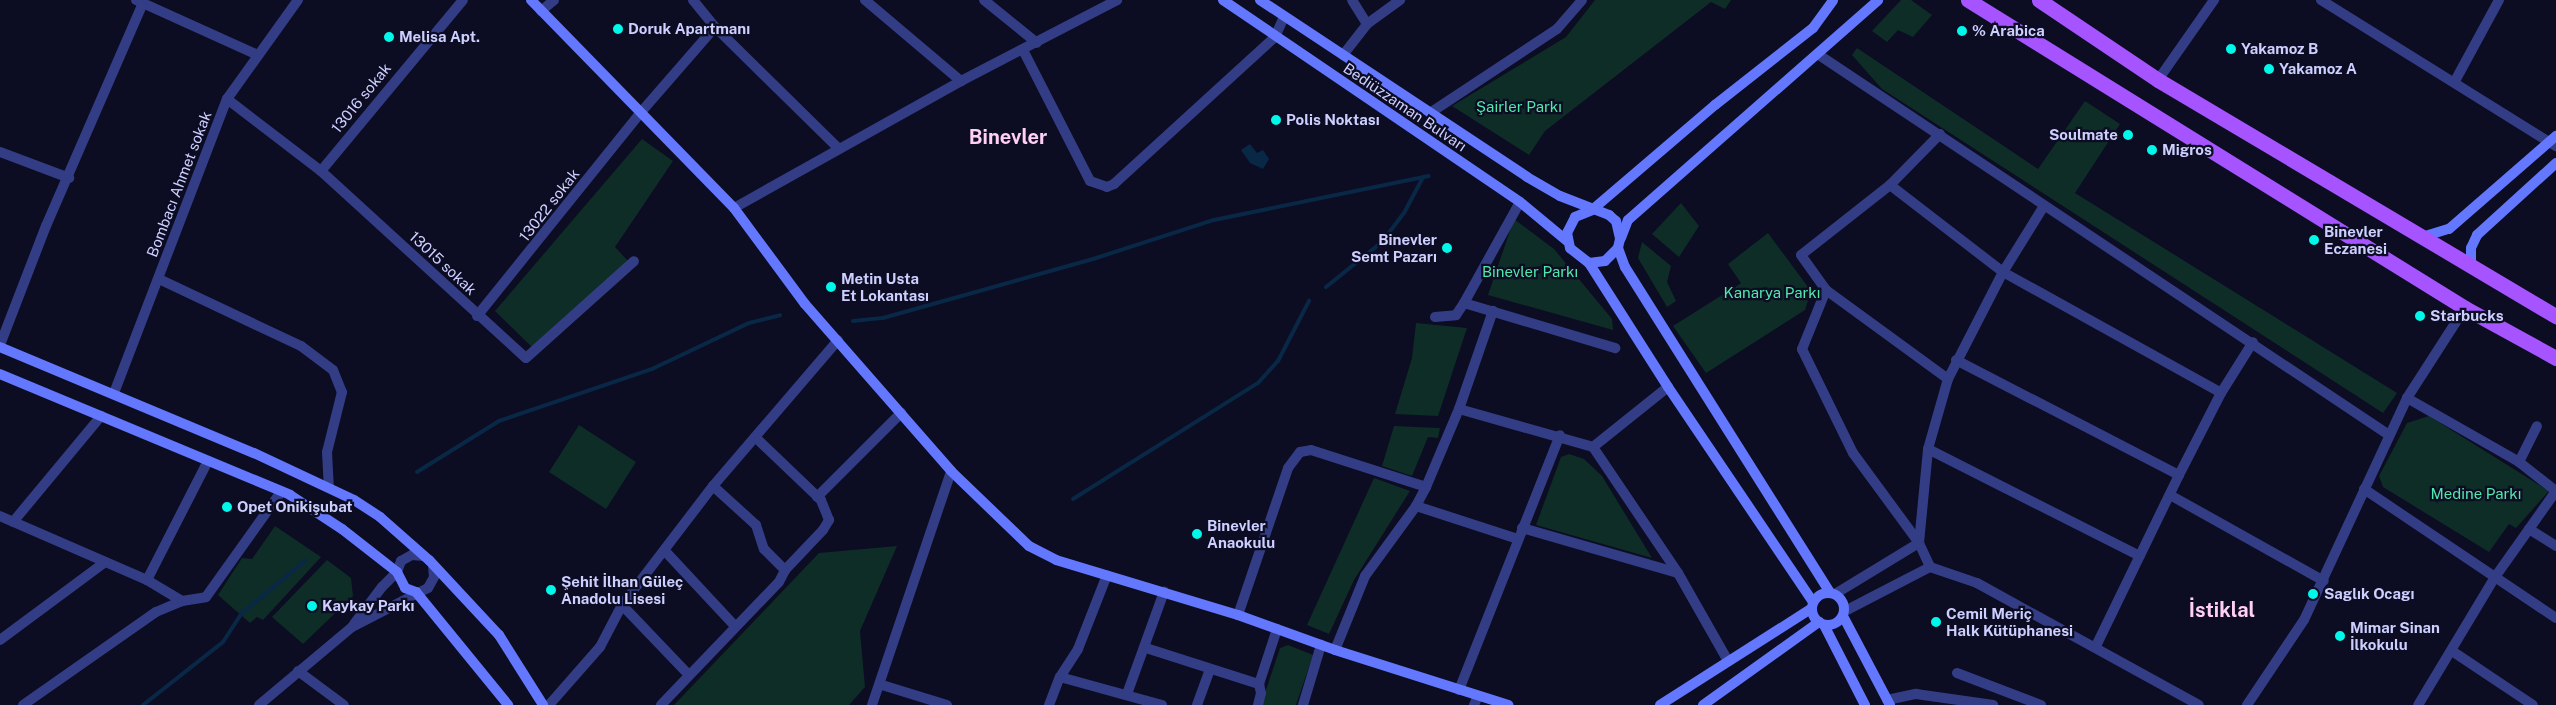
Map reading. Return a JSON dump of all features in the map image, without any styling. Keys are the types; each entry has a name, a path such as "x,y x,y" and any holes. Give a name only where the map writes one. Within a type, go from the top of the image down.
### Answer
{"main road":[{"path":"1968,0 2465,308 2556,358"},
{"path":"2039,0 2158,80 2556,316"}],"street":[{"name":"Bombacı Ahmet sokak","path":"114,393 227,99 298,0"},
{"name":"13016 sokak","path":"321,171 463,0"},
{"path":"531,0 642,111 734,208 788,281 951,471 1030,546 1056,560 1238,615 1335,650 1459,690 1476,701 1508,705"},
{"path":"541,11 554,0"},
{"path":"693,0 715,27 839,149"},
{"path":"865,0 961,81"},
{"path":"984,0 1037,43"},
{"path":"734,208 961,81 1117,0"},
{"name":"Bediüzzaman Bulvarı","path":"1223,0 1520,202 1568,241"},
{"name":"Bediüzzaman Bulvarı","path":"1260,0 1527,177 1592,210"},
{"path":"1352,0 1367,24"},
{"path":"1343,55 1367,24 1400,0"},
{"path":"1430,113 1557,29 1582,0"},
{"path":"1833,0 1813,28 1715,105 1592,210 1575,217 1570,225 1568,241 1575,255 1589,262 1668,387 1813,605 1866,705"},
{"path":"1589,262 1605,260 1619,243 1628,220 1819,55 1878,0"},
{"path":"2158,80 2214,0"},
{"path":"2321,0 2554,141 2449,229 2422,237"},
{"path":"2455,81 2498,0"},
{"path":"258,54 140,2 70,178 46,226 0,346 329,486 380,517 433,564 499,635 543,705"},
{"path":"1023,50 1090,181 1107,187 1114,184 1275,36 1284,17"},
{"name":"13022 sokak","path":"477,316 642,111 715,27"},
{"path":"1819,55 1940,134 2044,206 2253,342 2389,435"},
{"name":"13015 sokak","path":"227,99 321,171 477,316 526,358 634,261"},
{"path":"1940,134 1890,185 1801,255 1826,290 1948,380"},
{"path":"0,152 70,178"},
{"path":"2471,266 2471,248 2477,235 2556,163"},
{"path":"1890,185 2003,272 2221,393"},
{"path":"1435,317 1456,315 1520,202"},
{"path":"1919,543 1928,449 1948,380 1956,360 2003,272 2044,206"},
{"path":"1592,210 1601,211 1616,221 1624,267 1833,593 1843,601 1844,613 1888,703 1916,694 1993,705"},
{"path":"159,280 301,346 333,370 342,392 327,452 329,486"},
{"path":"1826,290 1802,349 1853,453 1919,543 1930,567 1977,583 2096,646 2199,705"},
{"path":"1464,303 1615,348"},
{"path":"2247,705 2304,620 2324,582 2364,489 2407,398 2465,308"},
{"path":"1335,650 1365,576 1416,506 1426,487 1459,409 1493,311"},
{"path":"549,705 600,647 622,605 713,486 838,340"},
{"path":"2096,646 2178,475 2221,393 2253,342"},
{"path":"1956,360 2178,475"},
{"path":"0,374 281,492 342,529 397,572 401,584 416,592 508,705"},
{"path":"1593,446 1668,387"},
{"path":"2407,398 2519,462 2556,491 2495,577 2418,705"},
{"path":"1459,409 1560,435 1593,446 1678,573 1728,661"},
{"path":"817,497 901,413"},
{"path":"13,522 101,416"},
{"path":"2519,462 2537,426"},
{"path":"1459,690 1560,435"},
{"path":"661,705 779,582 785,570 827,525 826,509 817,497 755,437"},
{"path":"1928,449 2140,556"},
{"path":"1238,615 1288,468 1300,452 1311,450 1426,487"},
{"path":"146,580 208,462"},
{"path":"872,705 882,685 951,471"},
{"path":"713,486 756,525 764,549 785,570"},
{"path":"2364,489 2556,618"},
{"path":"23,705 156,612 182,601 206,597 281,492"},
{"path":"2170,495 2324,582"},
{"path":"1416,506 1518,539"},
{"path":"0,516 146,580 182,601"},
{"path":"1522,528 1678,573"},
{"path":"2529,529 2556,546"},
{"path":"1660,705 1813,605 1820,595 1833,593 1919,543"},
{"path":"665,550 735,626"},
{"path":"352,628 382,586 397,572 406,557 424,556"},
{"path":"0,640 105,562"},
{"path":"259,705 298,670 352,628 432,583 433,564"},
{"path":"1704,705 1822,624 1835,624 1844,613 1930,567"},
{"path":"1049,705 1060,677 1078,649 1107,575"},
{"path":"1127,694 1146,648 1164,592"},
{"path":"622,605 689,675"},
{"path":"1258,705 1261,692 1259,684 1277,629"},
{"path":"1303,705 1321,645"},
{"path":"1146,648 1259,684"},
{"path":"2452,650 2533,705"},
{"path":"1197,705 1210,669"},
{"path":"298,670 344,705"},
{"path":"1956,673 2041,705"},
{"path":"1060,677 1162,705"},
{"path":"882,685 946,705"}],"green space":[{"name":"Şairler Parkı","path":"1595,0 1731,0 1725,9 1711,2 1545,131 1529,155 1452,106 1566,37"},
{"path":"1901,0 1911,0 1932,15 1913,37 1898,30 1887,42 1872,31"},
{"path":"1857,48 2038,169 2085,101 2120,124 2075,193 2397,393 2383,413 1882,89 1852,55"},
{"path":"642,139 673,161 615,247 629,262 537,352 495,311"},
{"path":"1681,203 1699,226 1679,257 1652,234"},
{"name":"Binevler Parkı","path":"1514,219 1554,249 1612,319 1613,330 1488,295"},
{"name":"Kanarya Parkı","path":"1768,233 1811,291 1805,310 1706,373 1673,326 1741,283 1728,264"},
{"path":"1642,242 1671,266 1667,282 1676,301 1667,307 1638,258"},
{"path":"1416,323 1467,328 1438,416 1395,414 1412,358"},
{"name":"Medine Parkı","path":"2429,416 2549,491 2516,528 2509,524 2489,552 2383,487 2379,476 2407,423"},
{"path":"579,425 636,462 606,509 549,472"},
{"path":"1394,426 1440,428 1438,438 1428,437 1412,476 1382,466"},
{"path":"1569,454 1584,459 1602,476 1652,558 1536,525 1561,457"},
{"path":"1374,478 1410,491 1354,580 1329,634 1307,625"},
{"path":"275,526 321,557 263,620 257,617 250,623 218,595 242,558 252,559"},
{"path":"897,546 860,631 865,687 849,705 674,705 819,553"},
{"name":"Kaykay Parkı","path":"327,560 351,578 353,596 303,644 272,617"},
{"path":"1288,645 1313,655 1296,705 1261,705 1280,648"}],"water":[{"path":"1250,144 1257,153 1263,150 1269,159 1263,169 1250,163 1241,150"}],"waterway":[{"path":"853,321 883,318 1093,259 1214,220 1429,176"},
{"path":"1326,287 1382,242 1404,213 1422,179"},
{"path":"1073,499 1258,383 1278,361 1309,301"},
{"path":"417,472 499,421 652,369 749,323 780,315"},
{"path":"143,705 223,642 242,613 306,560"}],"place":[{"name":"Doruk Apartmanı","path":"618,29"},
{"name":"% Arabica","path":"1962,31"},
{"name":"Melisa Apt.","path":"389,37"},
{"name":"Yakamoz B","path":"2231,49"},
{"name":"Yakamoz A","path":"2269,69"},
{"name":"Polis Noktası","path":"1276,120"},
{"name":"Soulmate","path":"2128,135"},
{"name":"Migros","path":"2152,150"},
{"name":"Binevler Eczanesi","path":"2314,240"},
{"name":"Binevler Semt Pazarı","path":"1447,248"},
{"name":"Metin Usta Et Lokantası","path":"831,287"},
{"name":"Starbucks","path":"2420,316"},
{"name":"Opet Onikişubat","path":"227,507"},
{"name":"Binevler Anaokulu","path":"1197,534"},
{"name":"Şehit İlhan Güleç Anadolu Lisesi","path":"551,590"},
{"name":"Saglık Ocagı","path":"2313,594"},
{"name":"Kaykay Parkı","path":"312,606"},
{"name":"Cemil Meriç Halk Kütüphanesi","path":"1936,622"},
{"name":"Mimar Sinan İlkokulu","path":"2340,636"}],"district":[{"name":"Binevler","path":"1008,137"},
{"name":"İstiklal","path":"2222,610"}]}
